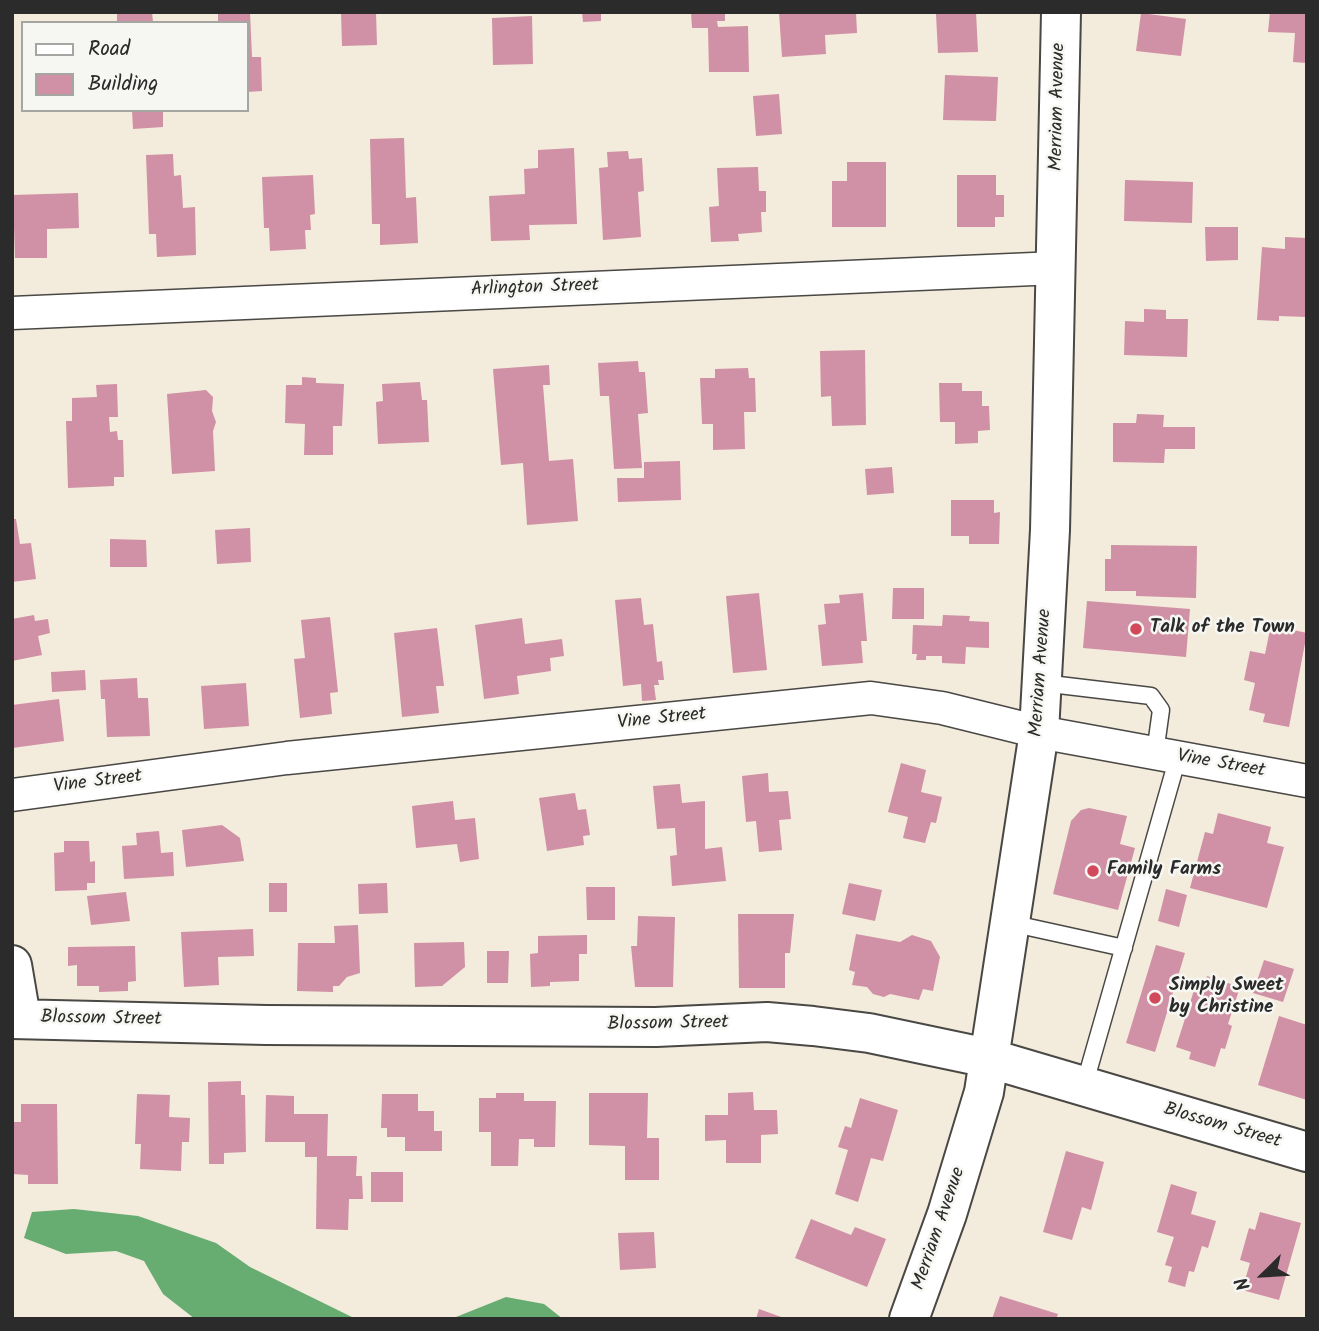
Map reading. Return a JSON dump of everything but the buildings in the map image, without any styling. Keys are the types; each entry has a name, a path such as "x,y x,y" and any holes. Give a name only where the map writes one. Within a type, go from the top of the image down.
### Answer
{"street":[{"name":"Merriam Avenue","path":"909,1319 951,1202 984,1092 1039,732 1050,540 1061,12"},
{"name":"Arlington Street","path":"12,313 93,307 1057,268"},
{"name":"Vine Street","path":"12,795 287,758 871,698 942,708 1039,732 1307,780"},
{"path":"12,965 17,1019"},
{"name":"Blossom Street","path":"17,1019 266,1025 642,1027 767,1022 869,1032 988,1058 1307,1152"}],"lane":[{"path":"1042,683 1151,695 1161,710 1166,755 1124,948 1084,1086"},
{"path":"1010,923 1124,948"}],"green space":[{"path":"74,1209 138,1216 216,1243 250,1267 356,1319 195,1319 163,1294 144,1261 116,1251 66,1254 24,1238 32,1212"},
{"path":"506,1297 544,1304 563,1319 451,1319"}],"place":[{"name":"Talk of the Town","path":"1136,629"},
{"name":"Family Farms","path":"1093,871"},
{"name":"Simply Sweet by Christine","path":"1155,998"}]}
